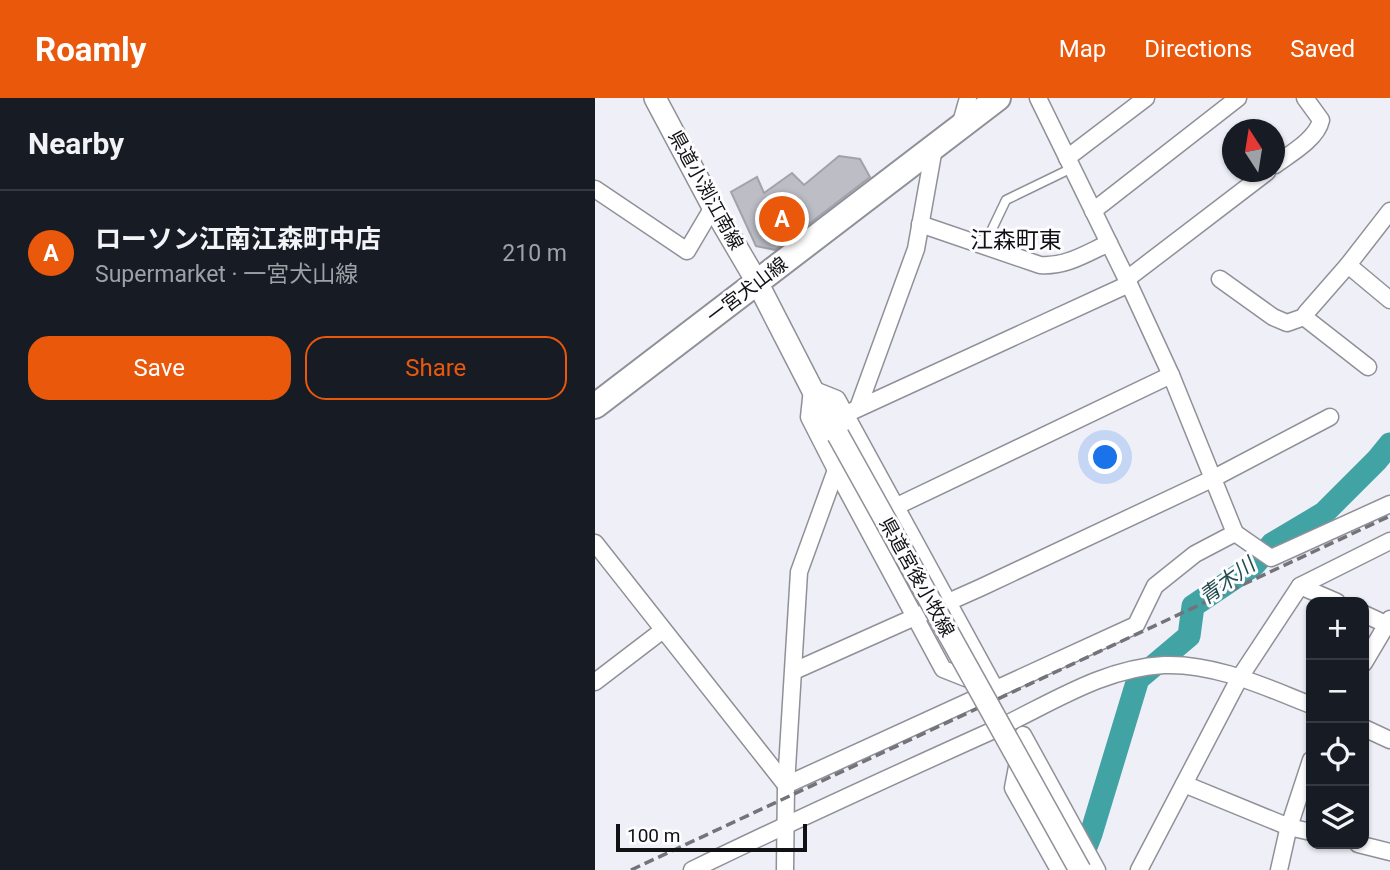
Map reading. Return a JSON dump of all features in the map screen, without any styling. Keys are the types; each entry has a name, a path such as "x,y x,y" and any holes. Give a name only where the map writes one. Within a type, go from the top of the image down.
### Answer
{"main road":[{"name":"県道小渕江南線","path":"655,98 757,282"},
{"name":"一宮犬山線","path":"595,406 998,98"},
{"name":"県道宮後小牧線","path":"757,282 838,435 1089,866"}],"street":[{"path":"959,128 968,98"},
{"path":"1038,98 1171,375 1235,533 1265,554 1390,505"},
{"path":"1070,163 1146,98"},
{"path":"1093,211 1238,98"},
{"path":"1285,158 1315,135 1319,127 1321,120 1305,98"},
{"path":"852,411 916,248 934,148"},
{"path":"852,411 1128,281 1254,182"},
{"path":"595,189 687,251 713,206"},
{"path":"1220,279 1273,317 1287,323 1304,317 1390,211"},
{"path":"920,225 1041,265 1055,266 1109,243"},
{"path":"1348,265 1390,300"},
{"path":"1304,317 1368,367"},
{"path":"897,506 1171,375"},
{"path":"812,389 838,399 852,411 897,506 996,690 943,669 809,417 812,389"},
{"path":"794,671 1214,478 1329,417"},
{"path":"785,870 786,785 799,572 836,470"},
{"path":"786,785 1136,625 1155,586 1195,554 1235,533"},
{"path":"1139,870 1240,677 1300,586 1390,541"},
{"path":"595,542 786,785"},
{"path":"1300,586 1325,597"},
{"path":"1366,660 1389,623 1369,616"},
{"path":"595,682 663,630"},
{"path":"692,870 786,824 1019,727 1080,687 1121,672 1163,665 1190,666 1240,677 1306,703"},
{"path":"1019,727 1078,835 1089,866"},
{"path":"1019,727 1013,788 1059,870"},
{"path":"1369,730 1390,740"},
{"path":"1279,870 1306,771"},
{"path":"1184,784 1289,827 1306,831"},
{"path":"1369,847 1390,852"}],"lane":[{"path":"984,246 1006,200 1070,163"}],"building":[{"path":"839,156 860,159 870,177 775,250 756,246 731,192 757,177 764,193 792,173 804,185"}],"waterway":[{"name":"青木川","path":"1078,868 1091,834 1138,679 1189,636 1193,606 1254,565 1272,544 1324,513 1390,444"}],"railway":[{"path":"631,870 1390,516"}],"place":[{"name":"ローソン江南江森町中店","path":"782,219"}],"district":[{"name":"江森町東","path":"1016,240"}]}
